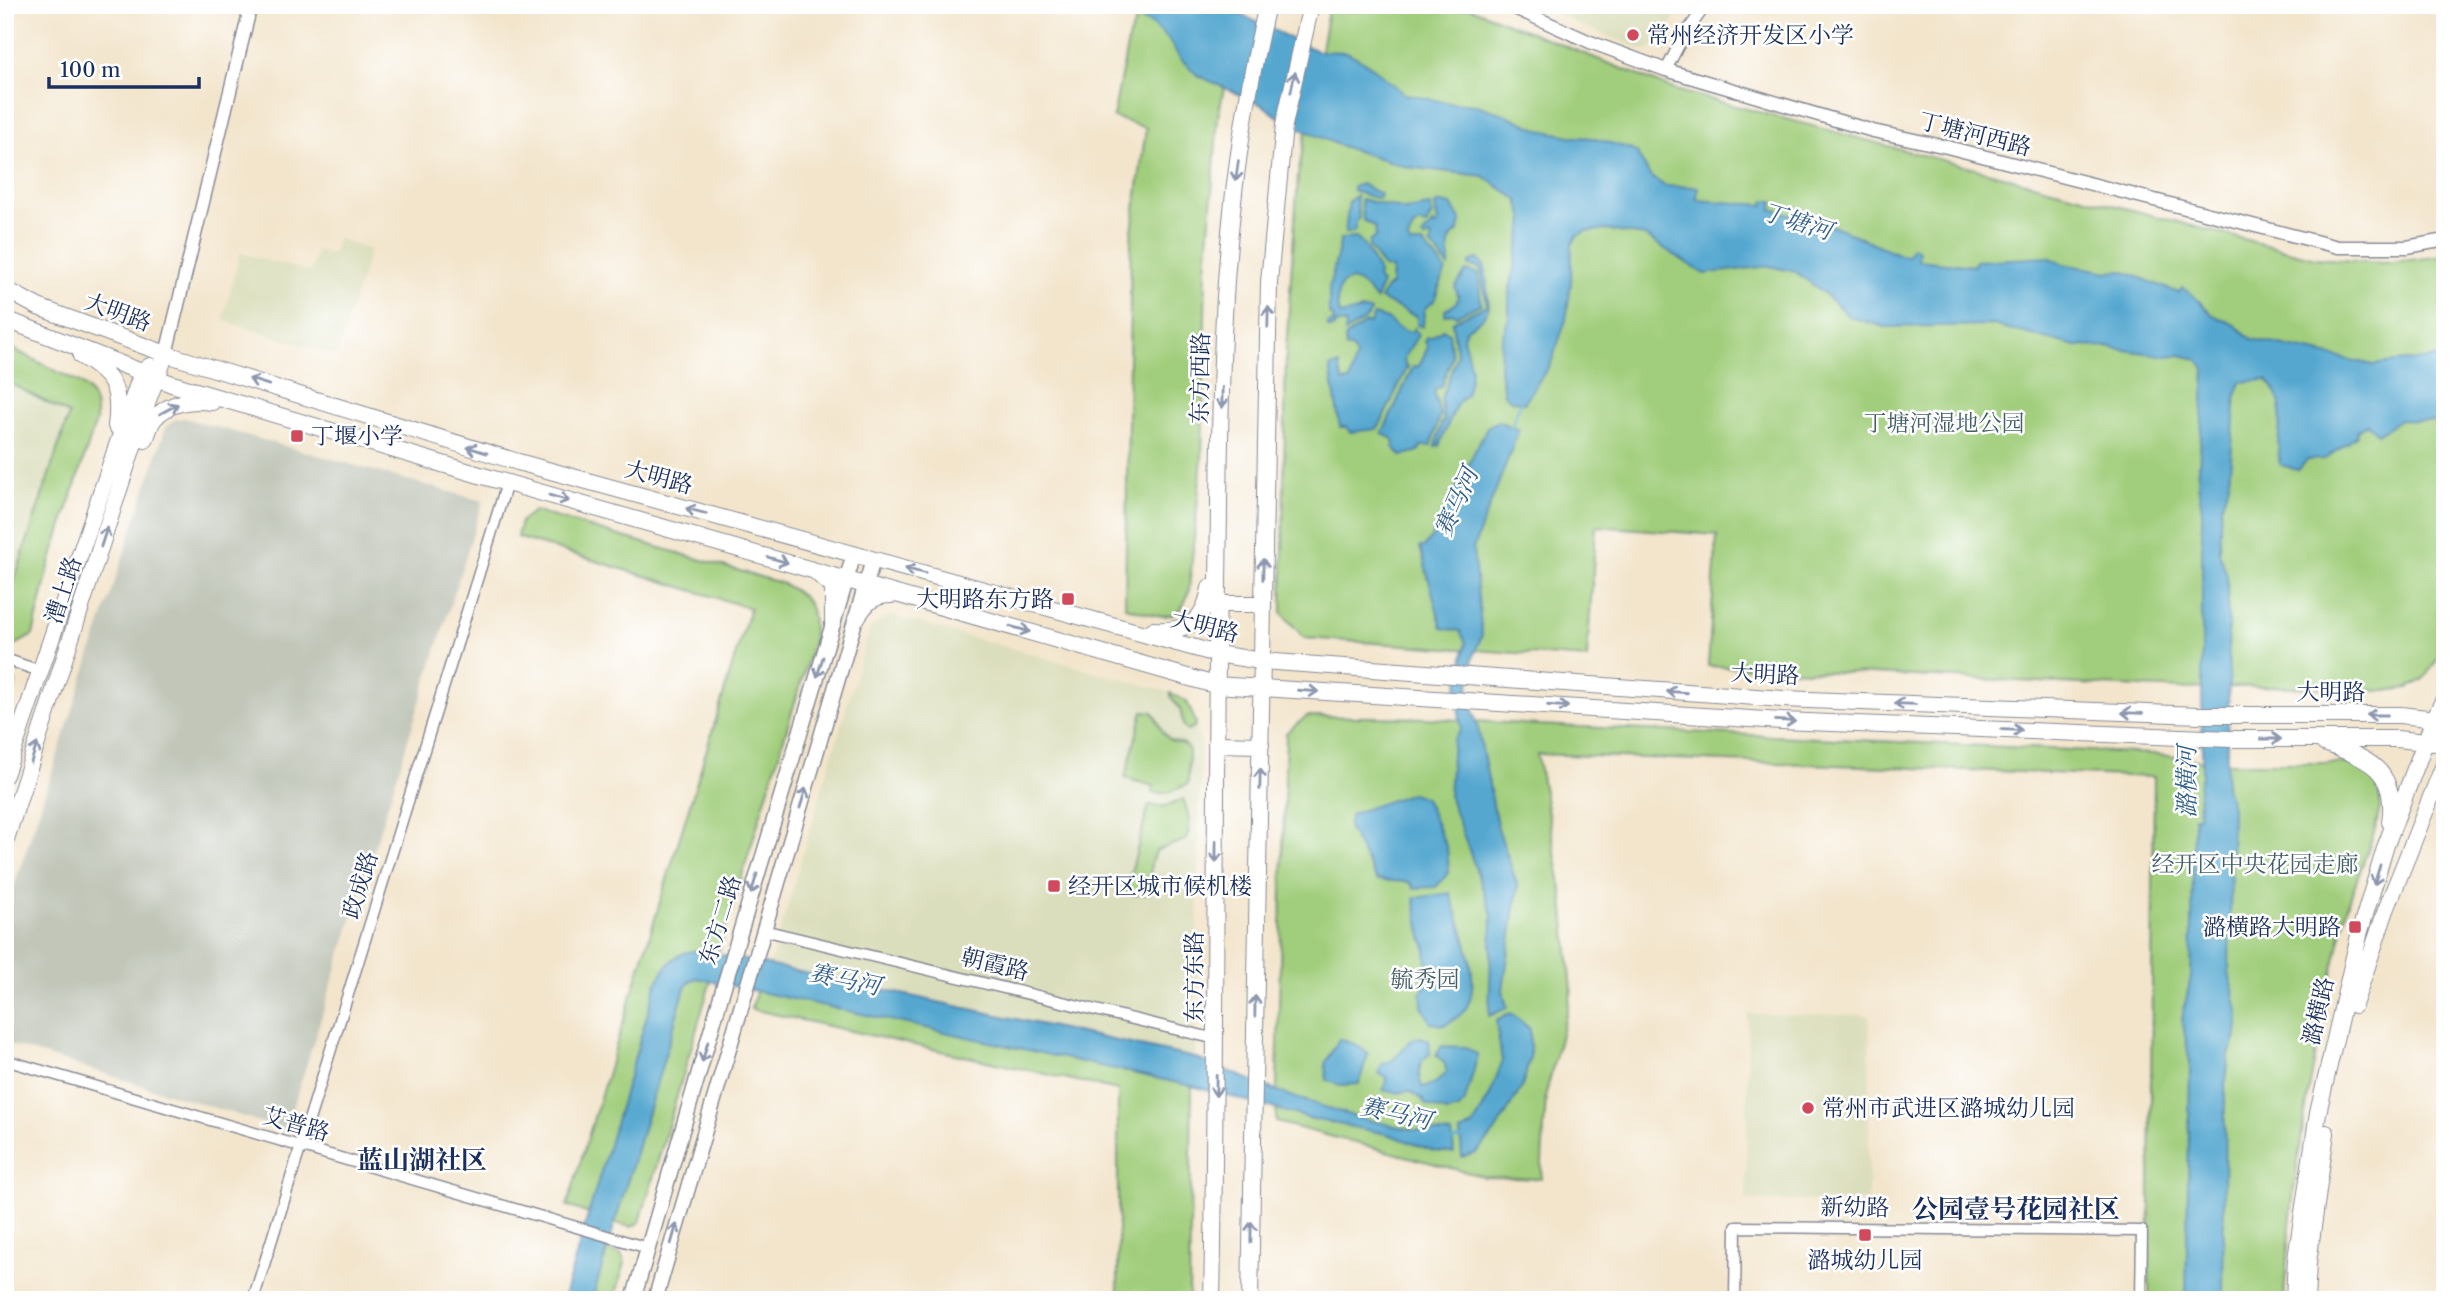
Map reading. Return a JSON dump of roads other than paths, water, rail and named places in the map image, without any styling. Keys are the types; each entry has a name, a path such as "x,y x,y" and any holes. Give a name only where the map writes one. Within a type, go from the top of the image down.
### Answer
{"main road":[{"path":"1250,1300 1269,282 1284,125 1311,5"},
{"name":"东方西路","path":"1217,654 1224,312 1232,211 1247,104 1266,12"},
{"name":"大明路","path":"5,289 38,307 166,354 518,462 1217,654 1261,662 1783,699 2231,716 2400,715 2440,719"},
{"name":"大明路","path":"5,319 149,374 250,407 1215,685 1782,721 2231,739 2397,739 2445,744"},
{"path":"46,335 104,370 115,388 118,412 112,460"},
{"path":"149,374 166,354"},
{"name":"漕上路","path":"5,775 112,460 149,374"},
{"name":"漕上路","path":"5,842 114,509 149,374"},
{"path":"114,509 154,419 166,408 182,402 202,401 250,407"},
{"path":"1125,629 1171,631 1190,626 1207,607 1219,537"},
{"name":"东方二路","path":"633,1300 854,554"},
{"name":"东方二路","path":"655,1300 873,560"},
{"path":"810,569 833,587 833,622"},
{"path":"856,619 872,598 881,595 902,596"},
{"path":"1218,604 1262,604"},
{"name":"东方东路","path":"1212,1300 1217,1046 1217,654"},
{"name":"潞横路","path":"2294,1300 2296,1259 2318,1113 2360,930 2386,845 2426,742 2440,719 2445,697"},
{"path":"2311,739 2374,764 2387,779 2392,806 2386,845"},
{"path":"1216,744 1261,745"},
{"name":"潞横路","path":"2306,1300 2308,1263 2328,1115 2357,990 2445,762"}],"street":[{"path":"166,354 251,5"},
{"name":"丁塘河西路","path":"1508,5 1590,42 1666,70 1873,131 1947,147 2338,247 2407,247 2445,240"},
{"path":"1666,70 1683,37 1706,5"},
{"name":"政成路","path":"253,1300 507,483"},
{"path":"5,659 40,671"},
{"name":"朝霞路","path":"763,930 1217,1046"},
{"name":"艾普路","path":"5,1060 648,1248"},
{"name":"新幼路","path":"1735,1300 1735,1227 2141,1231 2141,1300"}],"water":[{"name":"丁塘河","path":"1105,5 1207,5 1240,14 1317,51 1347,52 1367,63 1405,94 1476,105 1540,130 1592,138 1628,148 1637,153 1650,176 1665,186 1698,187 1697,200 1764,205 1765,200 1773,201 1772,209 1839,228 1900,255 1908,256 1912,247 1919,250 1918,260 1974,266 1975,261 2049,257 2063,264 2109,272 2123,271 2179,293 2182,288 2213,315 2235,325 2252,339 2374,365 2428,359 2445,354 2445,422 2400,420 2377,434 2367,423 2356,431 2357,435 2325,459 2307,460 2298,470 2281,465 2278,443 2281,411 2275,390 2267,380 2241,382 2236,396 2229,483 2221,507 2219,552 2227,575 2229,675 2226,787 2232,807 2229,972 2239,1015 2237,1035 2229,1055 2225,1091 2223,1300 2186,1300 2190,1063 2182,1019 2191,976 2194,816 2198,816 2202,778 2202,510 2198,483 2205,369 2197,359 2106,347 2076,346 1993,325 1885,327 1850,317 1796,272 1769,266 1704,274 1645,236 1607,230 1586,231 1577,236 1572,245 1566,320 1551,363 1524,403 1511,400 1504,394 1500,370 1501,342 1509,317 1509,294 1524,220 1518,200 1483,176 1407,167 1341,146 1285,122 1264,106 1197,75 1152,24"},
{"path":"1361,184 1380,194 1379,199 1353,191 1353,187"},
{"path":"1356,196 1359,218 1353,232 1345,233 1349,201"},
{"path":"1361,199 1405,210 1431,206 1432,215 1426,225 1420,223 1413,228 1408,239 1410,244 1423,244 1446,270 1434,301 1424,309 1423,327 1417,325 1417,317 1380,299 1391,285 1392,269 1383,267 1369,247 1369,242 1376,236 1375,227 1363,220"},
{"path":"1435,205 1451,205 1461,221 1459,231 1451,238 1449,267 1430,244 1430,236 1424,239 1422,236 1433,223 1434,226 1438,225"},
{"path":"1356,238 1364,245 1379,272 1378,280 1382,283 1376,300 1364,286 1355,281 1344,283 1341,287 1337,298 1340,315 1371,311 1368,317 1345,333 1346,324 1336,323 1333,328 1328,328 1334,317 1329,315 1329,289 1341,239"},
{"path":"1478,259 1485,267 1489,307 1482,319 1466,329 1463,337 1471,368 1470,380 1466,395 1457,404 1439,446 1435,447 1444,422 1441,400 1457,355 1452,322 1487,305 1480,268 1469,266 1471,261"},
{"path":"1466,271 1478,273 1481,304 1456,316 1453,313 1445,315 1445,310 1457,301 1455,288"},
{"path":"1374,315 1388,319 1404,331 1411,332 1414,328 1418,335 1404,358 1405,365 1408,366 1380,425 1377,429 1350,432 1346,427 1340,427 1330,367 1339,365 1343,382 1350,381 1356,356 1351,348 1346,348 1345,338 1365,323 1370,324"},
{"path":"1443,329 1449,333 1452,357 1441,387 1434,392 1440,415 1431,446 1421,446 1419,451 1401,456 1393,446 1395,443 1392,438 1382,434 1413,367 1419,366 1428,347 1425,342 1427,337 1430,338"},
{"path":"1498,421 1519,430 1473,549 1482,635 1473,658 1468,694 1478,728 1497,825 1518,887 1503,990 1507,1008 1489,1016 1492,914 1449,795 1453,740 1461,729 1457,690 1466,642 1460,631 1442,628 1420,547 1424,547 1430,540 1487,427"},
{"path":"1412,793 1425,798 1447,848 1449,872 1436,887 1414,888 1409,882 1377,880 1348,827 1351,814"},
{"path":"1450,893 1468,948 1472,992 1464,1011 1444,1025 1431,1023 1422,1006 1421,992 1427,984 1428,971 1425,943 1414,898"},
{"path":"699,950 1195,1058 1290,1096 1363,1119 1414,1130 1452,1134 1454,1153 1434,1151 1387,1134 1312,1119 1192,1086 696,978 685,988 592,1300 563,1300 657,982 674,959 684,953"},
{"path":"1511,1013 1530,1029 1530,1058 1522,1087 1495,1132 1476,1153 1462,1157 1460,1132 1473,1126 1490,1095 1502,1062 1496,1021"},
{"path":"1420,1037 1429,1040 1430,1054 1423,1060 1420,1069 1422,1087 1436,1082 1447,1072 1444,1062 1436,1055 1442,1046 1465,1047 1478,1055 1465,1101 1459,1109 1447,1112 1426,1105 1409,1091 1396,1093 1383,1090 1387,1077 1379,1074 1382,1064 1393,1060 1409,1042"},
{"path":"1339,1039 1357,1045 1368,1054 1359,1084 1339,1085 1327,1080 1325,1064"}],"waterway":[{"name":"赛马河","path":"1511,428 1521,401"},
{"name":"赛马河","path":"1450,1142 1463,1138"}],"place":[{"name":"常州经济开发区小学","path":"1633,35"},
{"name":"丁堰小学","path":"297,436"},
{"name":"大明路东方路","path":"1068,599"},
{"name":"经开区城市候机楼","path":"1054,886"},
{"name":"潞横路大明路","path":"2355,927"},
{"name":"常州市武进区潞城幼儿园","path":"1808,1108"},
{"name":"潞城幼儿园","path":"1865,1235"}],"district":[{"name":"蓝山湖社区","path":"422,1160"},
{"name":"公园壹号花园社区","path":"2016,1209"}],"park label":[{"name":"丁塘河湿地公园","path":"1944,423"},
{"name":"经开区中央花园走廊","path":"2255,864"},
{"name":"毓秀园","path":"1425,979"}],"water label":[{"name":"潞横河","path":"2186,782"}]}
